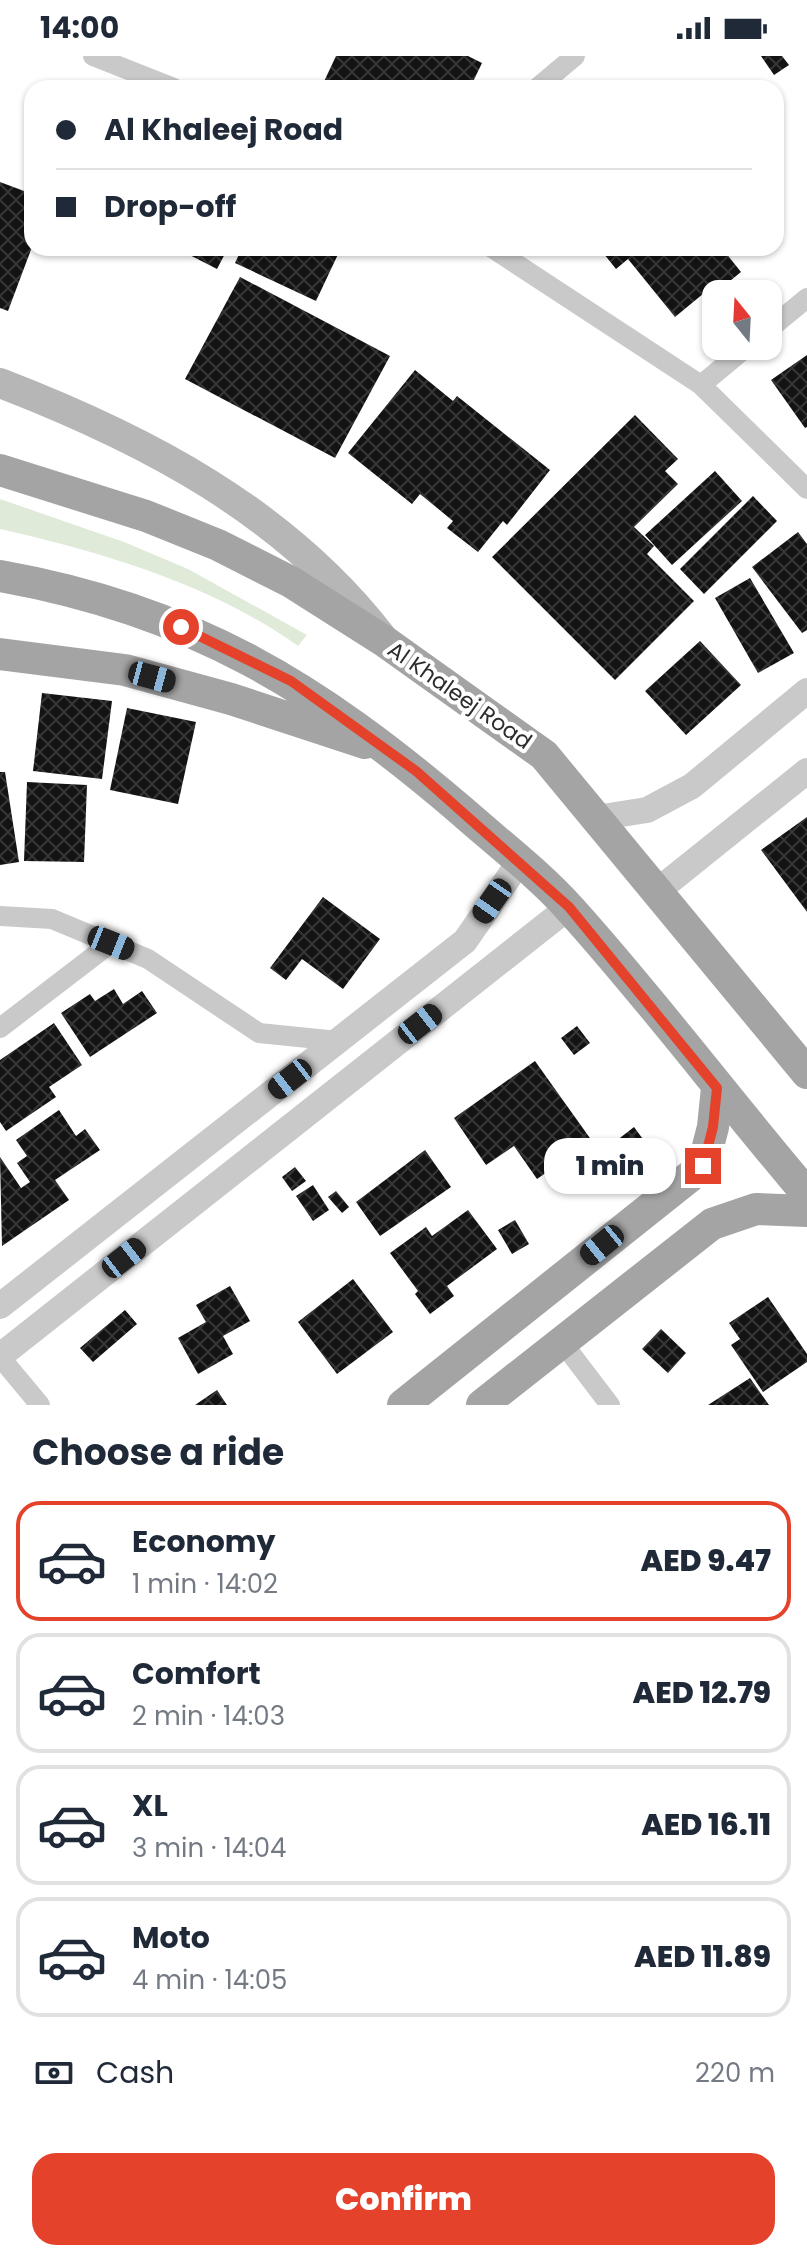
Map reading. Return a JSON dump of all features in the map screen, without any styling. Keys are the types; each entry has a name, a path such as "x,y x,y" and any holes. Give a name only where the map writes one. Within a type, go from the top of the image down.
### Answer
{"main road":[{"path":"0,383 165,458 245,504 328,573 384,641"},
{"name":"Al Khaleej Road","path":"0,470 146,516 218,545 291,582 384,641 544,755 807,1073"},
{"path":"0,576 127,606 208,638 291,681 395,754 569,907 807,1194"},
{"path":"0,654 125,670 231,699 395,754"},
{"path":"403,1405 703,1166 713,1127 717,1088"},
{"path":"482,1405 712,1224 756,1209 807,1211"}],"street":[{"path":"93,56 154,80"},
{"path":"546,80 575,56"},
{"path":"504,256 701,385 807,489"},
{"path":"782,319 807,298"},
{"path":"701,385 731,360"},
{"path":"596,818 647,810 692,786 807,691"},
{"path":"656,892 807,771"},
{"path":"0,1306 465,941 520,861"},
{"path":"40,1405 0,1356 569,907"},
{"path":"0,916 52,919 148,959 259,1033 338,1041"},
{"path":"0,1028 111,943"},
{"path":"562,1342 610,1405"}],"green space":[{"path":"0,499 124,542 188,569 307,635 298,646 230,605 155,573 78,548 0,529"}],"building":[{"path":"336,56 468,56 482,63 474,80 325,80"},
{"path":"761,56 782,56 789,65 774,75"},
{"path":"0,182 24,191 24,256 29,256 8,311 0,308"},
{"path":"192,256 224,256 217,269"},
{"path":"238,256 337,256 316,301 235,263"},
{"path":"606,256 728,256 741,272 731,280 702,280 702,295 675,317 628,259 616,269"},
{"path":"240,277 390,356 335,458 185,379"},
{"path":"807,355 807,427 805,428 771,380"},
{"path":"415,370 453,401 457,396 550,470 507,525 503,521 478,552 447,528 453,521 420,494 412,504 348,453"},
{"path":"635,415 678,459 665,471 678,484 634,527 654,546 647,554 694,601 615,680 492,557"},
{"path":"715,471 742,501 672,565 645,535"},
{"path":"753,496 777,521 704,594 680,569"},
{"path":"798,532 807,544 807,630 802,633 752,567"},
{"path":"750,578 794,653 758,673 715,598"},
{"path":"700,641 741,685 686,735 645,691"},
{"path":"42,693 112,701 102,779 33,771"},
{"path":"127,708 196,722 178,804 110,790"},
{"path":"0,772 5,772 19,862 0,865"},
{"path":"27,782 87,785 84,862 24,861"},
{"path":"807,817 807,912 761,850"},
{"path":"323,897 380,939 343,989 302,959 286,980 270,968"},
{"path":"114,989 123,1004 142,991 157,1013 90,1057 61,1013 90,994 95,1001"},
{"path":"54,1023 82,1065 49,1087 56,1097 6,1131 0,1122 0,1060"},
{"path":"577,1026 590,1043 574,1055 561,1038"},
{"path":"535,1061 592,1141 537,1179 514,1146 486,1165 454,1118"},
{"path":"59,1110 76,1136 85,1129 100,1150 55,1180 69,1200 2,1246 0,1157 21,1188 30,1182 17,1163 27,1156 16,1140"},
{"path":"634,1127 651,1150 625,1171 607,1148"},
{"path":"425,1150 451,1187 380,1236 356,1202"},
{"path":"295,1167 306,1181 292,1191 282,1177"},
{"path":"313,1185 329,1210 313,1221 296,1196"},
{"path":"336,1191 349,1207 342,1213 328,1197"},
{"path":"468,1210 497,1249 447,1286 454,1296 430,1314 415,1294 418,1291 390,1253 426,1227 432,1236"},
{"path":"515,1220 529,1244 512,1254 498,1230"},
{"path":"353,1279 393,1332 337,1374 298,1322"},
{"path":"230,1286 250,1321 223,1336 233,1354 198,1374 178,1338 206,1322 196,1305"},
{"path":"768,1297 807,1354 807,1362 763,1392 731,1345 740,1339 729,1323"},
{"path":"125,1310 137,1324 93,1362 80,1348"},
{"path":"661,1329 686,1353 668,1373 642,1349"},
{"path":"750,1378 769,1405 708,1405"},
{"path":"217,1390 227,1405 195,1405"}],"route":[{"path":"181,627 291,681 345,717 416,771 569,907 717,1088 713,1127 703,1166"}]}
